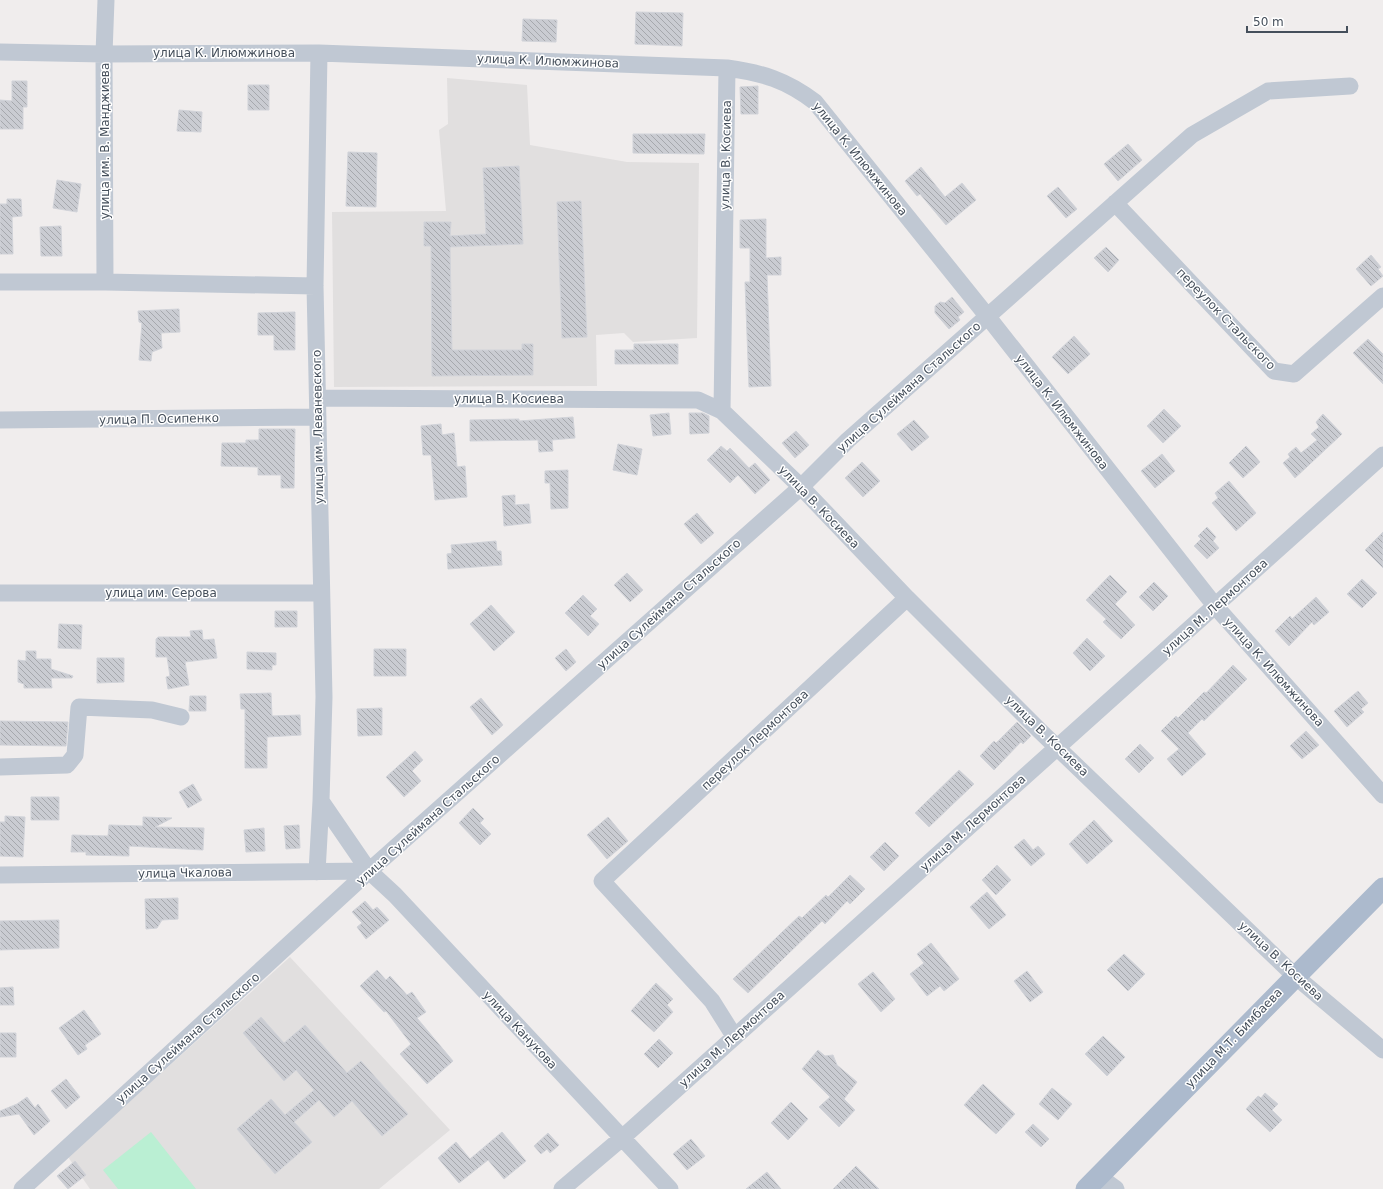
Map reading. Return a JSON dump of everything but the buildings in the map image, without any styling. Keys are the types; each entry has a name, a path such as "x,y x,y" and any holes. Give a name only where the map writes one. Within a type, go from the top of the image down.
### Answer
{"main road":[{"name":"улица М.Т. Бимбаева","path":"1092,1183 1383,888"}],"street":[{"name":"улица им. В. Манджиева","path":"105,282 104,54 106,0"},
{"name":"улица К. Илюмжинова","path":"0,52 104,54 319,53 727,68 752,71 772,77 795,87 815,102 988,317 1216,607 1383,795"},
{"name":"улица им. Леваневского","path":"317,872 324,698 315,286 319,53"},
{"name":"улица В. Косиева","path":"722,411 727,68"},
{"name":"улица Сулеймана Стальского","path":"22,1189 369,872 801,487 848,440 1192,135 1268,91 1350,86"},
{"name":"переулок Стальского","path":"1115,203 1274,371 1294,374 1383,296"},
{"path":"0,282 105,282 315,286"},
{"name":"улица В. Косиева","path":"318,398 698,400 722,411 801,487 907,598 1057,747 1295,976 1383,1050"},
{"name":"улица П. Осипенко","path":"0,420 318,417"},
{"name":"улица М. Лермонтова","path":"562,1189 622,1138 1057,747 1216,607 1383,455"},
{"name":"улица им. Серова","path":"0,592 321,593"},
{"name":"переулок Лермонтова","path":"734,1036 712,1001 602,882 907,598"},
{"path":"0,767 67,765 74,755 79,707 152,710 181,717"},
{"path":"321,801 369,872"},
{"name":"улица Чкалова","path":"0,875 369,872"},
{"name":"улица Канукова","path":"369,872 395,895 670,1189"},
{"path":"1092,1183 1116,1189"}],"shaded area":[{"path":"447,78 527,85 530,145 627,162 699,163 697,338 633,342 624,333 596,335 597,386 334,387 332,212 446,211 439,130 448,124"},
{"path":"290,957 450,1130 379,1189 90,1189 68,1157"}],"green space":[{"path":"151,1132 196,1189 118,1189 103,1170"}]}
